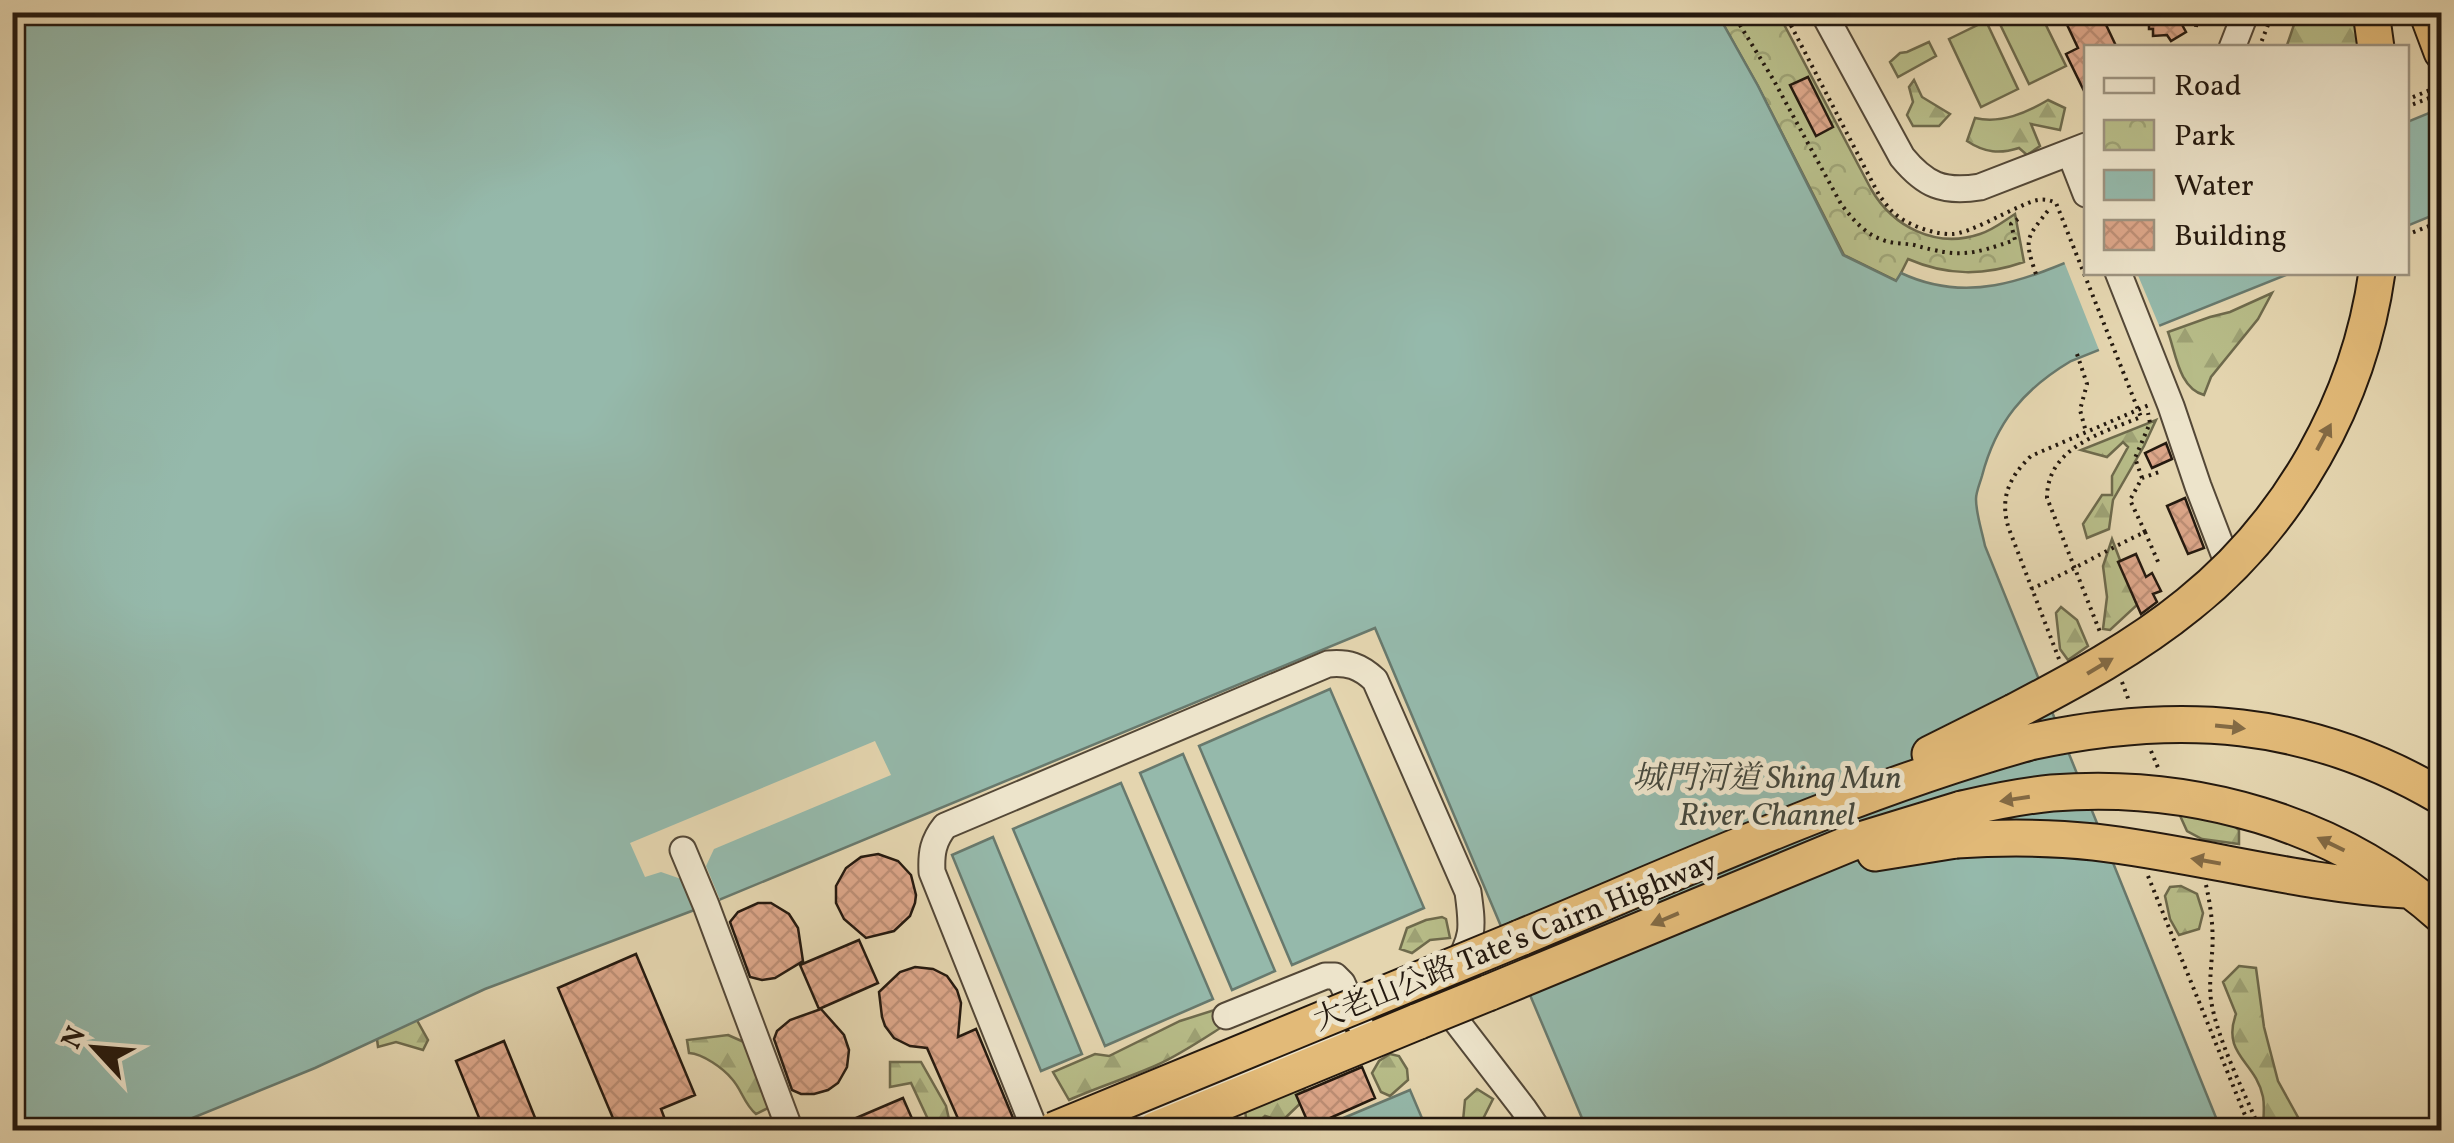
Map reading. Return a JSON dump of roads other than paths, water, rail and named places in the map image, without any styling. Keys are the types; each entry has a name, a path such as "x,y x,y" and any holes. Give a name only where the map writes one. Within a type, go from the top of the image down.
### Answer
{"highway":[{"path":"2371,12 2376,45"},
{"path":"2427,12 2442,52"},
{"path":"1829,810 2108,661 2177,614 2230,568 2284,502 2322,442 2356,362 2376,275"},
{"name":"大老山公路 Tate's Cairn Highway","path":"1054,1130 1829,810 2030,742 2104,728 2161,723 2254,729 2316,742 2372,762 2442,797"},
{"name":"大老山公路 Tate's Cairn Highway","path":"1154,1130 1851,843 1992,802 2052,793 2123,792 2227,806 2320,838 2401,884 2442,916"},
{"path":"1805,862 1956,840 2056,839 2112,844 2361,886 2442,891"}],"street":[{"path":"1823,12 1902,157 1928,182 1962,190 1980,187 2078,150 2084,183"},
{"path":"2233,45 2246,12"},
{"path":"2119,275 2226,559"},
{"path":"1034,1130 932,872 936,838 945,826 1328,664 1345,662 1363,669 1375,680 1468,892 1472,920 1468,947 1448,981 1434,992 1102,1130"},
{"path":"683,850 790,1130"},
{"path":"1226,1016 1325,976 1334,976 1342,983 1360,1022"},
{"path":"1434,992 1538,1130"}],"water":[{"name":"城門河道 Shing Mun River Channel","path":"12,13 1717,13 1843,255 1896,281 1901,273 1949,287 1995,285 2040,273 2084,255 2084,275 2286,275 2071,361 2054,372 2026,395 2004,423 1976,496 1985,546 2221,1130 1587,1130 1375,628 697,909 485,989 315,1068 163,1130 13,1130"},
{"path":"2441,108 2441,212 2409,225 2409,121"},
{"path":"1330,689 1424,908 1292,965 1199,746"},
{"path":"1183,754 1275,971 1232,990 1140,773"},
{"path":"1121,783 1213,999 1105,1046 1013,829"},
{"path":"993,837 1082,1054 1041,1071 952,855"},
{"path":"1410,1090 1427,1130 1315,1130"}]}
